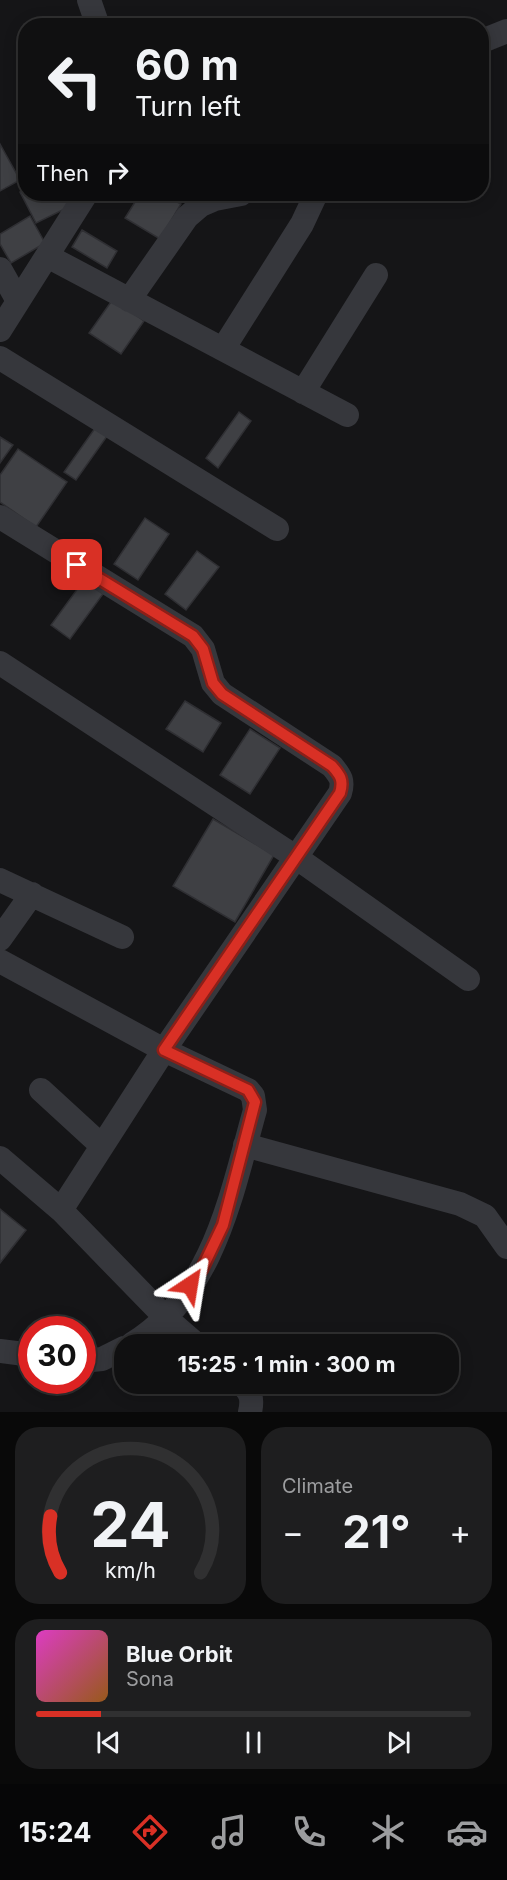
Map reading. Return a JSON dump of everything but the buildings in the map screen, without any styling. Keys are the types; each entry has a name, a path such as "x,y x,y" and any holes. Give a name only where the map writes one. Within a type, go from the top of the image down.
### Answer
{"street":[{"path":"89,0 95,18"},
{"path":"489,39 507,31"},
{"path":"0,330 81,201"},
{"path":"129,300 187,217 201,205 212,201"},
{"path":"223,349 302,224 313,201"},
{"path":"46,256 347,416"},
{"path":"0,269 18,301"},
{"path":"303,392 376,275"},
{"path":"0,358 277,529"},
{"path":"0,517 193,636 203,649 213,683 222,694 332,766 341,776 343,783 340,793 164,1050 61,1210"},
{"path":"0,663 297,858 468,979"},
{"path":"0,880 122,938"},
{"path":"0,939 32,894"},
{"path":"0,961 164,1050 248,1090 255,1102 218,1237 202,1269 166,1318 145,1334"},
{"path":"41,1090 102,1146"},
{"path":"245,1145 460,1204 485,1216 504,1244"},
{"path":"0,1158 61,1210 184,1334"},
{"path":"0,1351 18,1353"},
{"path":"96,1360 114,1353"},
{"path":"250,1394 252,1401 250,1412"}],"route":[{"path":"77,565 193,636 207,658 213,683 222,694 332,766 341,776 343,783 340,793 297,858 164,1050 248,1090 255,1102 255,1110 223,1225 202,1269 190,1285"}]}
